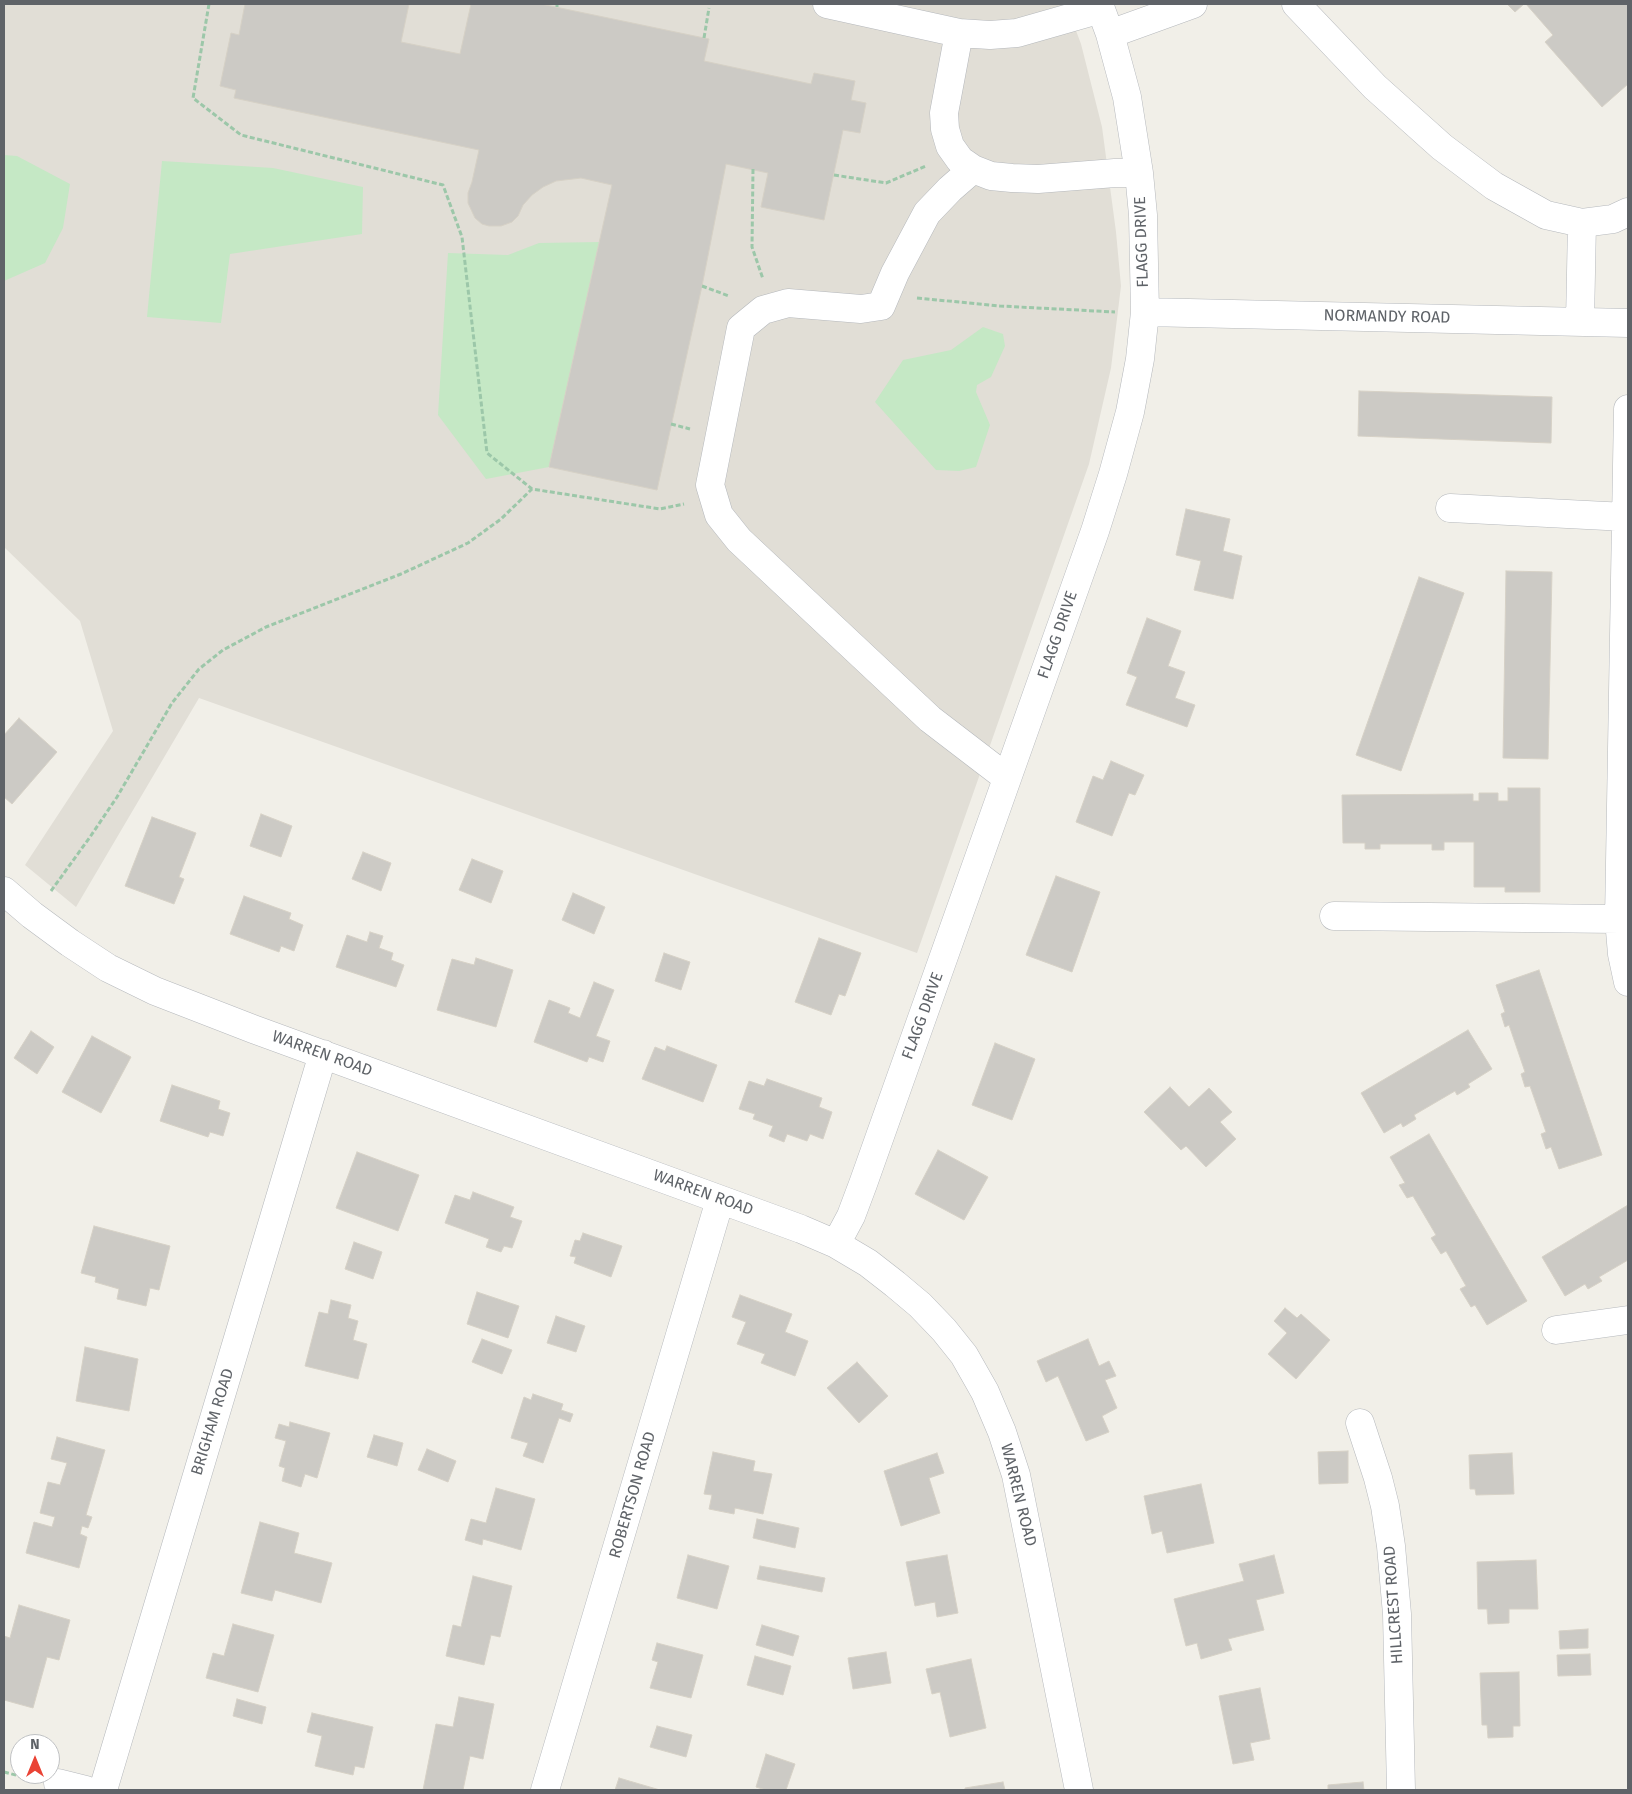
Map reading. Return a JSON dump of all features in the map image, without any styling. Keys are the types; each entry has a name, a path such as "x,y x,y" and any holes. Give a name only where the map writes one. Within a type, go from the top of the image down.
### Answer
{"street":[{"path":"827,4 959,33 990,35 1017,33 1100,6"},
{"path":"1110,34 1193,4"},
{"path":"1296,4 1375,87 1442,147 1494,186 1546,215 1582,223 1612,219 1628,212"},
{"name":"FLAGG DRIVE","path":"836,1244 851,1216 864,1184 1088,549 1113,474 1131,404 1140,360 1134,312 1143,215 1139,173 1127,97 1110,34 1100,6"},
{"path":"959,33 944,113 945,129 950,146 960,160 973,169 991,176 1038,179 1139,173"},
{"path":"973,169 927,213 894,273 881,306 861,309 788,303 764,310 742,328 710,485 719,514 739,540 930,719 1007,778"},
{"path":"1580,322 1582,223"},
{"name":"NORMANDY ROAD","path":"1134,312 1628,323"},
{"path":"1628,409 1625,804 1619,919 1622,954 1628,982"},
{"path":"1450,508 1626,517"},
{"name":"WARREN ROAD","path":"4,891 32,915 70,943 108,968 155,991 801,1229 836,1244 868,1263 920,1305 944,1330 964,1355 985,1392 1002,1432 1016,1475 1079,1790"},
{"path":"1334,916 1619,919"},
{"name":"BRIGHAM ROAD","path":"104,1790 323,1054"},
{"name":"ROBERTSON ROAD","path":"546,1790 720,1200"},
{"path":"1556,1330 1628,1320"},
{"name":"HILLCREST ROAD","path":"1360,1423 1378,1478 1385,1506 1391,1546 1397,1614 1401,1790"},
{"path":"60,1784 86,1790"}],"path":[{"path":"209,4 193,98 241,135 443,185 462,238 487,453 532,489 660,509 714,498"},
{"path":"704,38 709,8"},
{"path":"834,175 886,183 932,163"},
{"path":"753,169 752,247 772,307"},
{"path":"886,293 939,301 1134,312"},
{"path":"32,915 90,837 117,797 172,703 199,669 223,650 266,627 401,574 468,543 501,520 532,489"}],"shaded area":[{"path":"4,4 1066,4 1081,44 1102,127 1116,232 1121,286 1111,368 1089,464 917,953 199,698 76,907 25,865 113,731 80,621 4,547"}],"green space":[{"path":"4,155 17,156 70,184 63,228 45,263 4,281"},
{"path":"162,161 273,168 363,187 362,234 230,254 221,323 147,317"},
{"path":"599,242 549,467 486,479 438,415 448,253 508,255 539,243"},
{"path":"983,327 1003,334 1005,346 991,377 977,385 976,392 990,425 976,467 959,471 936,470 875,402 903,360 951,350"}],"building":[{"path":"245,4 409,4 401,42 460,54 471,4 541,4 709,39 704,61 811,84 814,73 855,81 851,100 866,103 860,133 843,130 824,220 761,207 768,173 726,164 702,286 657,490 549,467 612,185 581,178 556,181 532,195 512,222 501,226 482,224 475,218 468,203 468,193 479,150 234,98 236,90 220,86 231,33 239,35"},
{"path":"1507,4 1524,4 1515,12"},
{"path":"1526,4 1628,4 1628,84 1602,107 1545,42 1553,35"},
{"path":"1359,391 1552,397 1551,443 1358,436"},
{"path":"1186,509 1230,519 1223,551 1242,556 1233,599 1194,590 1201,561 1176,555"},
{"path":"1506,571 1552,572 1548,759 1503,758"},
{"path":"1419,577 1464,593 1401,771 1356,755"},
{"path":"1147,618 1181,631 1168,666 1185,672 1175,698 1195,705 1187,727 1126,705 1137,677 1127,673"},
{"path":"19,718 57,752 12,804 4,797 4,735"},
{"path":"1111,761 1144,775 1135,795 1129,793 1112,836 1076,822 1093,776 1103,780"},
{"path":"1508,788 1540,788 1540,892 1505,892 1505,887 1474,887 1474,842 1444,842 1444,850 1432,850 1432,844 1380,844 1380,849 1365,849 1365,843 1343,843 1342,795 1473,794 1473,801 1479,801 1479,793 1498,793 1498,801 1508,801"},
{"path":"261,814 292,826 281,857 250,846"},
{"path":"152,817 196,833 179,877 184,879 174,904 125,886"},
{"path":"363,852 391,863 381,891 352,879"},
{"path":"472,859 503,871 491,903 459,890"},
{"path":"1056,876 1100,892 1072,972 1026,955"},
{"path":"573,893 605,907 594,934 562,920"},
{"path":"244,896 291,913 289,919 303,925 294,951 281,946 279,952 230,934"},
{"path":"370,932 383,936 379,948 393,953 391,960 404,965 396,987 336,967 347,935 367,942"},
{"path":"819,938 861,953 845,996 839,994 831,1015 795,1002"},
{"path":"664,953 690,962 681,990 655,981"},
{"path":"476,958 513,970 496,1027 437,1010 452,959 474,965"},
{"path":"1539,970 1602,1155 1559,1169 1551,1147 1546,1149 1541,1134 1546,1132 1530,1086 1525,1087 1521,1074 1525,1072 1509,1025 1505,1027 1501,1014 1505,1012 1496,985"},
{"path":"594,982 614,990 596,1036 610,1041 603,1062 589,1057 587,1062 534,1042 549,1000 570,1008 568,1013 580,1018"},
{"path":"1468,1030 1492,1069 1468,1084 1470,1087 1457,1095 1455,1091 1414,1115 1416,1119 1403,1127 1401,1123 1384,1133 1361,1093"},
{"path":"31,1031 54,1047 37,1074 14,1058"},
{"path":"92,1036 131,1057 101,1113 62,1092"},
{"path":"995,1043 1035,1059 1012,1120 972,1105"},
{"path":"667,1046 717,1065 703,1102 642,1079 655,1047 665,1051"},
{"path":"767,1079 822,1098 819,1107 832,1112 823,1139 810,1134 807,1141 787,1134 784,1142 769,1136 773,1126 753,1119 755,1114 739,1109 749,1081 764,1086"},
{"path":"172,1085 220,1101 218,1109 230,1113 223,1136 210,1132 208,1137 160,1121"},
{"path":"1170,1087 1189,1107 1209,1088 1232,1112 1220,1122 1236,1139 1206,1167 1186,1146 1181,1150 1144,1112"},
{"path":"1429,1134 1527,1301 1487,1325 1475,1305 1471,1307 1460,1289 1466,1286 1446,1251 1441,1254 1431,1238 1436,1235 1413,1196 1407,1198 1399,1185 1405,1183 1390,1157"},
{"path":"938,1150 988,1177 964,1220 915,1194"},
{"path":"357,1152 419,1175 398,1231 336,1208"},
{"path":"473,1192 514,1207 510,1217 522,1221 512,1248 504,1246 501,1252 486,1247 489,1239 445,1223 455,1195 470,1200"},
{"path":"1628,1205 1628,1260 1599,1277 1602,1281 1588,1289 1585,1284 1565,1296 1542,1257"},
{"path":"94,1226 170,1246 159,1290 150,1288 146,1306 117,1299 119,1289 95,1282 96,1277 81,1273"},
{"path":"583,1233 622,1246 611,1277 574,1263 576,1257 570,1256 575,1240 580,1241"},
{"path":"354,1242 382,1252 373,1279 345,1269"},
{"path":"477,1292 519,1306 508,1338 467,1324"},
{"path":"740,1295 792,1314 785,1332 808,1341 795,1376 761,1363 765,1354 737,1344 746,1322 732,1317"},
{"path":"331,1300 351,1305 348,1318 358,1321 353,1340 367,1344 358,1379 305,1366 319,1312 328,1314"},
{"path":"1285,1308 1297,1318 1301,1314 1330,1340 1296,1379 1268,1354 1287,1333 1274,1321"},
{"path":"556,1316 585,1326 576,1352 547,1343"},
{"path":"482,1339 512,1350 502,1374 472,1362"},
{"path":"1088,1339 1099,1366 1109,1361 1116,1376 1105,1380 1117,1408 1102,1416 1109,1432 1086,1441 1058,1376 1046,1382 1037,1361"},
{"path":"85,1347 138,1359 129,1411 76,1401"},
{"path":"857,1362 888,1396 859,1423 827,1388"},
{"path":"533,1394 563,1404 561,1410 573,1414 570,1422 559,1418 543,1463 523,1456 528,1443 511,1438 524,1397 531,1400"},
{"path":"290,1422 330,1433 317,1478 305,1474 301,1487 282,1481 285,1468 279,1466 286,1441 275,1438 279,1424 289,1427"},
{"path":"374,1435 403,1443 397,1466 367,1457"},
{"path":"57,1437 105,1450 86,1515 92,1517 88,1528 82,1526 80,1534 87,1537 79,1568 26,1553 34,1522 52,1527 55,1517 40,1513 48,1482 60,1485 67,1463 51,1459"},
{"path":"427,1449 456,1461 448,1482 418,1470"},
{"path":"1348,1451 1348,1483 1319,1484 1318,1452"},
{"path":"713,1452 755,1461 753,1471 772,1474 763,1514 735,1508 734,1514 709,1509 712,1495 704,1494"},
{"path":"937,1453 944,1473 929,1478 940,1513 901,1526 884,1471"},
{"path":"1512,1453 1514,1494 1476,1495 1475,1489 1470,1489 1469,1455"},
{"path":"1201,1484 1214,1543 1167,1553 1162,1531 1152,1534 1144,1496"},
{"path":"496,1488 535,1499 521,1550 483,1539 482,1545 465,1540 471,1519 486,1523"},
{"path":"757,1519 799,1528 795,1548 753,1538"},
{"path":"260,1522 299,1533 294,1553 332,1563 321,1603 275,1590 272,1601 241,1593"},
{"path":"688,1555 729,1566 717,1609 677,1598"},
{"path":"947,1555 958,1613 937,1617 935,1602 915,1606 906,1562"},
{"path":"1274,1555 1284,1593 1256,1600 1264,1630 1228,1639 1232,1650 1201,1659 1197,1643 1186,1646 1174,1599 1244,1581 1239,1564"},
{"path":"1536,1560 1538,1609 1509,1609 1509,1623 1488,1624 1487,1609 1478,1609 1477,1562"},
{"path":"760,1566 825,1578 822,1592 757,1579"},
{"path":"473,1576 512,1586 500,1637 491,1635 484,1665 446,1656 453,1625 461,1627"},
{"path":"19,1605 70,1620 59,1660 47,1657 33,1708 4,1700 4,1636 10,1638"},
{"path":"233,1624 274,1635 258,1692 206,1678 213,1653 224,1656"},
{"path":"762,1625 799,1636 793,1656 756,1645"},
{"path":"1588,1629 1588,1648 1560,1649 1559,1631"},
{"path":"657,1643 703,1655 691,1698 650,1688 658,1662 652,1660"},
{"path":"886,1652 891,1683 853,1689 848,1658"},
{"path":"1590,1654 1591,1675 1558,1676 1557,1655"},
{"path":"755,1656 791,1666 783,1695 747,1685"},
{"path":"971,1659 986,1728 950,1737 940,1692 932,1694 926,1669"},
{"path":"1519,1672 1520,1726 1513,1726 1513,1737 1488,1738 1487,1725 1482,1725 1480,1673"},
{"path":"1260,1688 1270,1739 1250,1743 1254,1760 1233,1764 1219,1696"},
{"path":"459,1697 494,1704 483,1759 470,1756 463,1790 423,1790 436,1724 453,1727"},
{"path":"237,1699 266,1707 262,1724 233,1716"},
{"path":"312,1713 373,1727 364,1768 355,1766 353,1775 315,1766 322,1736 307,1732"},
{"path":"657,1726 692,1735 686,1757 650,1747"},
{"path":"766,1754 795,1764 786,1790 766,1790 756,1787"},
{"path":"619,1778 660,1790 615,1790"},
{"path":"1003,1782 1005,1790 965,1790 965,1788"},
{"path":"1363,1782 1364,1790 1328,1790 1328,1785"}]}
